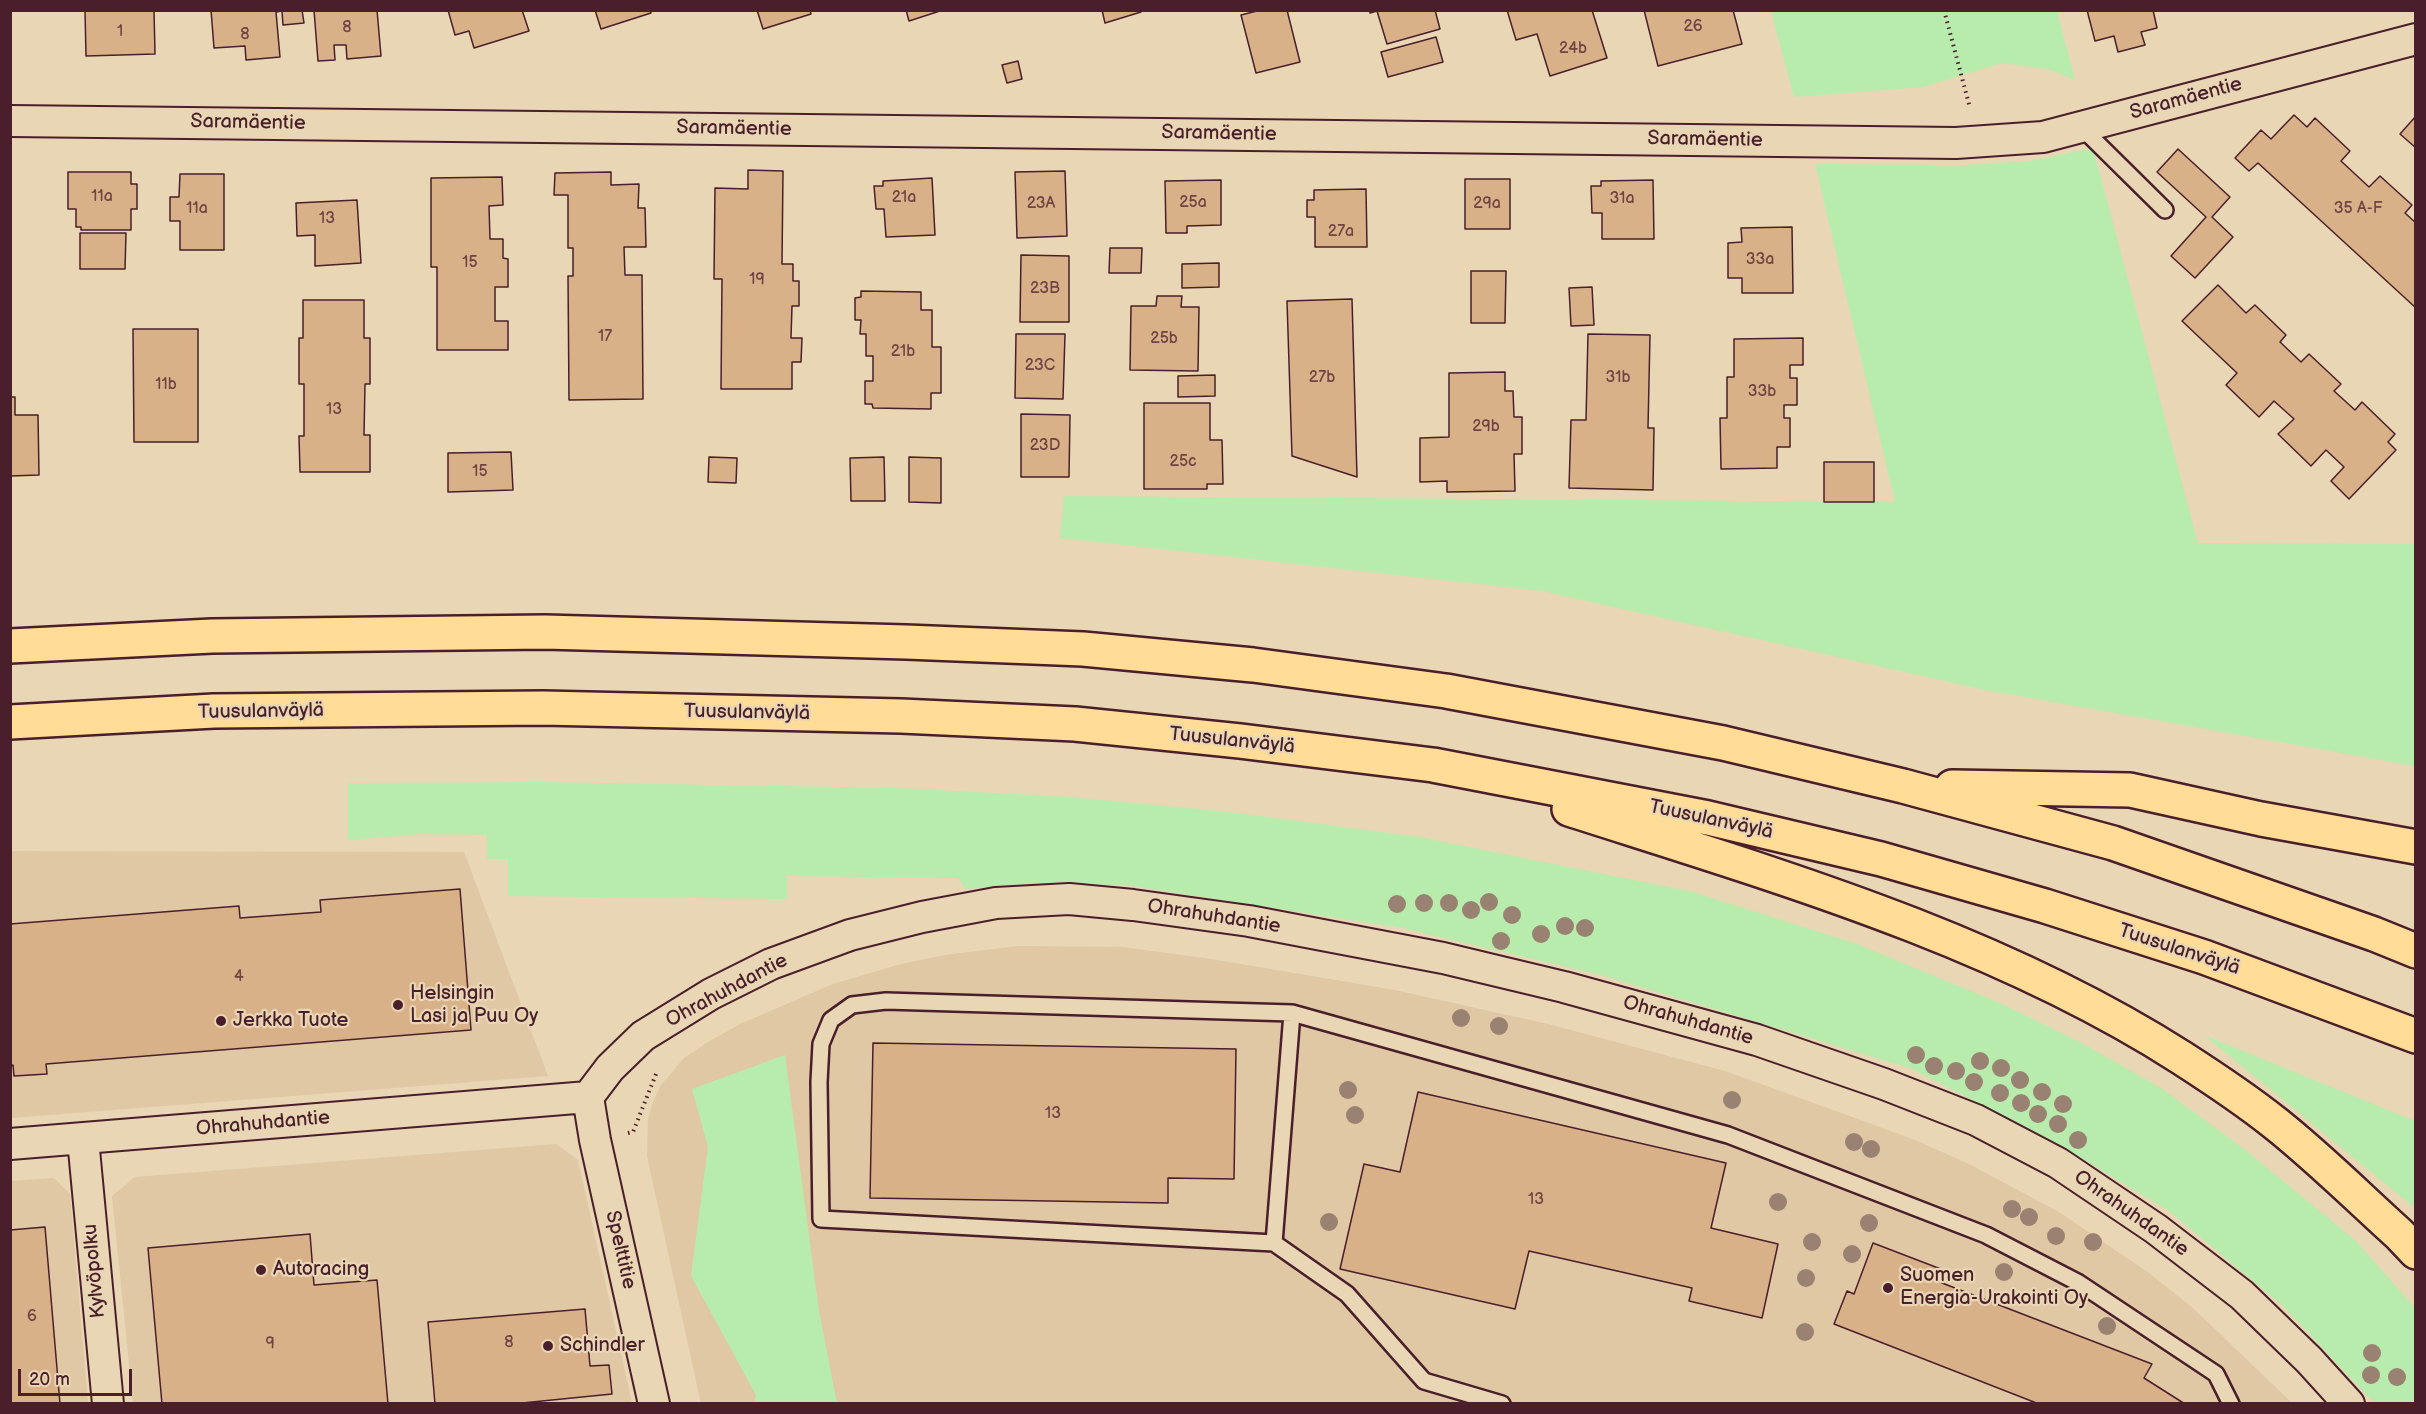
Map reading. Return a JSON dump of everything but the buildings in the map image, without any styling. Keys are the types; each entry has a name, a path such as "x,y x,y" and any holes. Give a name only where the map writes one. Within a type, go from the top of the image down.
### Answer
{"highway":[{"path":"10,646 212,636 544,632 1083,649 1253,665 1446,691 1723,743 1903,786 2113,843 2374,934 2415,951"},
{"name":"Tuusulanväylä","path":"10,722 214,711 532,708 901,716 1075,724 1240,741 1433,765 1708,818 1881,859 2045,906 2204,957 2415,1036"},
{"path":"1433,765 1866,908 2010,967 2098,1008 2182,1058 2276,1123 2415,1252"},
{"path":"1903,786 2130,790 2261,819 2415,847"}],"street":[{"name":"Saramäentie","path":"10,121 1976,142 2043,137 2415,39"},
{"name":"Ohrahuhdantie","path":"10,1144 588,1096 618,1060 643,1036 711,994 771,964 850,935 922,917 996,903 1070,899 1133,905 1249,921 1443,958 1598,996 1757,1040 1884,1084 1976,1120 2058,1163 2164,1236 2242,1295 2309,1360 2349,1404"},
{"name":"Spelttitie","path":"588,1096 595,1140 654,1404"},
{"name":"Kylvöpolku","path":"83,1138 108,1404"}],"lane":[{"path":"2080,127 2165,210"},
{"path":"1502,1404 1424,1381 1347,1294 1274,1243 821,1219 819,1082 821,1044 831,1020 852,1005 886,1001 1293,1013 1728,1135 1986,1235 2079,1283 2216,1374 2231,1404"},
{"path":"1274,1243 1293,1013"}],"path":[{"path":"1944,10 1976,142"}],"shaded area":[{"path":"11,851 464,852 548,1076 11,1118"},
{"name":"Suomen Energia-Urakointi Oy","path":"1018,946 1123,947 1211,959 1395,990 1548,1024 1725,1071 1915,1140 1967,1163 2059,1212 2149,1273 2193,1308 2292,1403 701,1404 647,1156 648,1119 661,1085 684,1058 708,1042 740,1024 833,984 901,964 945,955"},
{"path":"556,1144 578,1160 632,1403 133,1403 112,1196 135,1177"},
{"path":"54,1178 70,1194 88,1403 11,1404 11,1181"}],"green space":[{"path":"1771,11 2057,11 2075,80 2051,70 2002,63 1923,87 1794,97"},
{"path":"2093,148 2198,543 2415,544 2415,766 1985,690 1542,591 1060,538 1064,496 1895,502 1815,164 1965,165 2030,161"},
{"path":"544,782 897,788 1071,797 1230,812 1419,837 1693,892 1857,944 2002,1004 2080,1042 2161,1088 2248,1152 2356,1241 2415,1308 2415,1403 2374,1403 2283,1306 2169,1211 2058,1144 1910,1068 1601,975 1402,928 1126,885 1033,884 966,889 958,878 787,876 787,899 508,896 508,859 487,859 487,835 420,834 348,840 348,783"},
{"path":"2204,1035 2415,1121 2415,1208"},
{"path":"785,1055 819,1311 837,1403 754,1403 756,1395 691,1276 708,1147 692,1089"}],"place":[{"name":"Helsingin Lasi ja Puu Oy","path":"398,1005"},
{"name":"Jerkka Tuote","path":"221,1021"},
{"name":"Autoracing","path":"261,1270"},
{"name":"Suomen Energia-Urakointi Oy","path":"1888,1288"},
{"name":"Schindler","path":"548,1346"}]}
